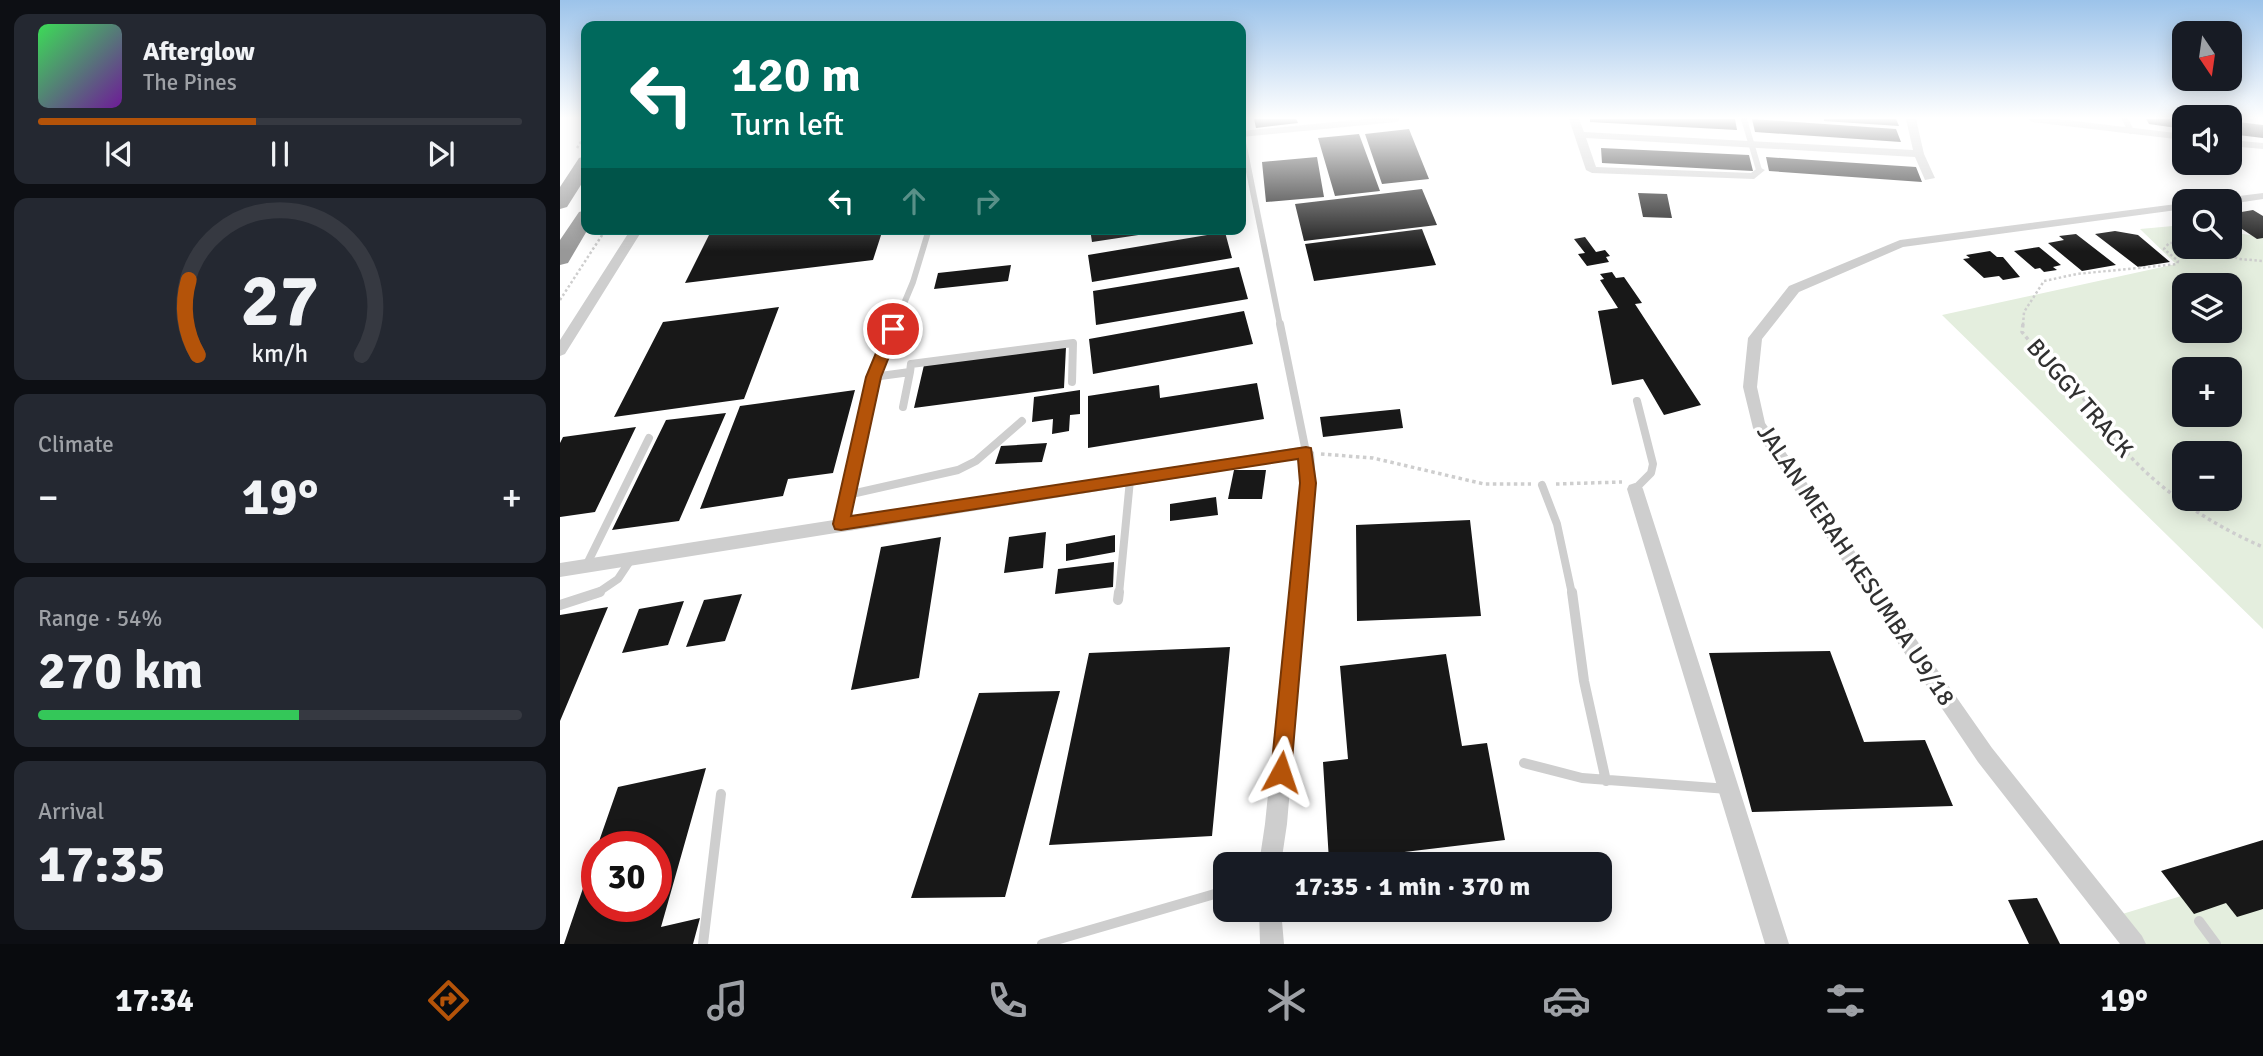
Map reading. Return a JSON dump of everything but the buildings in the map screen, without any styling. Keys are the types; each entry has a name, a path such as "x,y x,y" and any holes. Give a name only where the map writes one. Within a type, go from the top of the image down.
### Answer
{"highway":[{"path":"560,203 581,170"},
{"path":"560,258 581,224"}],"street":[{"path":"1590,163 1592,170 1754,177 1759,170"},
{"path":"1923,163 1929,178"},
{"path":"2242,199 2263,196"},
{"name":"JALAN MERAH KESUMBA U9/18","path":"2134,944 1985,755 1758,424 1750,387 1755,338 1794,289 1900,244 2172,208"},
{"path":"560,351 633,235"},
{"path":"560,570 1306,452 1308,483 1272,852"},
{"path":"1636,489 1777,944"},
{"path":"1270,922 1272,944"}],"lane":[{"path":"1247,163 1306,452"},
{"path":"1756,163 1759,170"},
{"path":"841,524 873,377 913,282 927,235"},
{"path":"903,407 911,364 1073,343 1072,382"},
{"path":"873,377 910,372"},
{"path":"1636,489 1651,473 1653,464 1637,401"},
{"path":"847,495 958,470 976,461 1022,421"},
{"path":"586,566 649,438"},
{"path":"1118,600 1130,480"},
{"path":"1542,485 1561,533 1575,605 1579,651 1606,781"},
{"path":"560,605 602,592 614,585 624,574 632,558"},
{"path":"1524,763 1581,778 1731,790"},
{"path":"704,944 721,794"},
{"path":"1042,944 1213,895"},
{"path":"2199,921 2216,944"}],"path":[{"path":"560,300 602,235"},
{"name":"BUGGY TRACK","path":"2172,243 2164,249 2172,256"},
{"name":"BUGGY TRACK","path":"2176,259 2177,264 2143,270 2077,272 2044,281 2024,312 2022,332 2042,358 2079,393 2129,455 2160,483 2225,531 2263,548"},
{"path":"2239,259 2263,261"},
{"path":"1306,452 1373,458 1484,484 1627,482 1636,489"}],"green space":[{"path":"2172,226 2172,259 2242,259 2242,234 2263,237 2263,629 1942,315 2176,264 2140,229"},
{"path":"2263,871 2263,944 2124,944 2106,919"}],"route":[{"path":"893,329 873,377 841,524 1306,452 1308,483 1281,772"}]}
